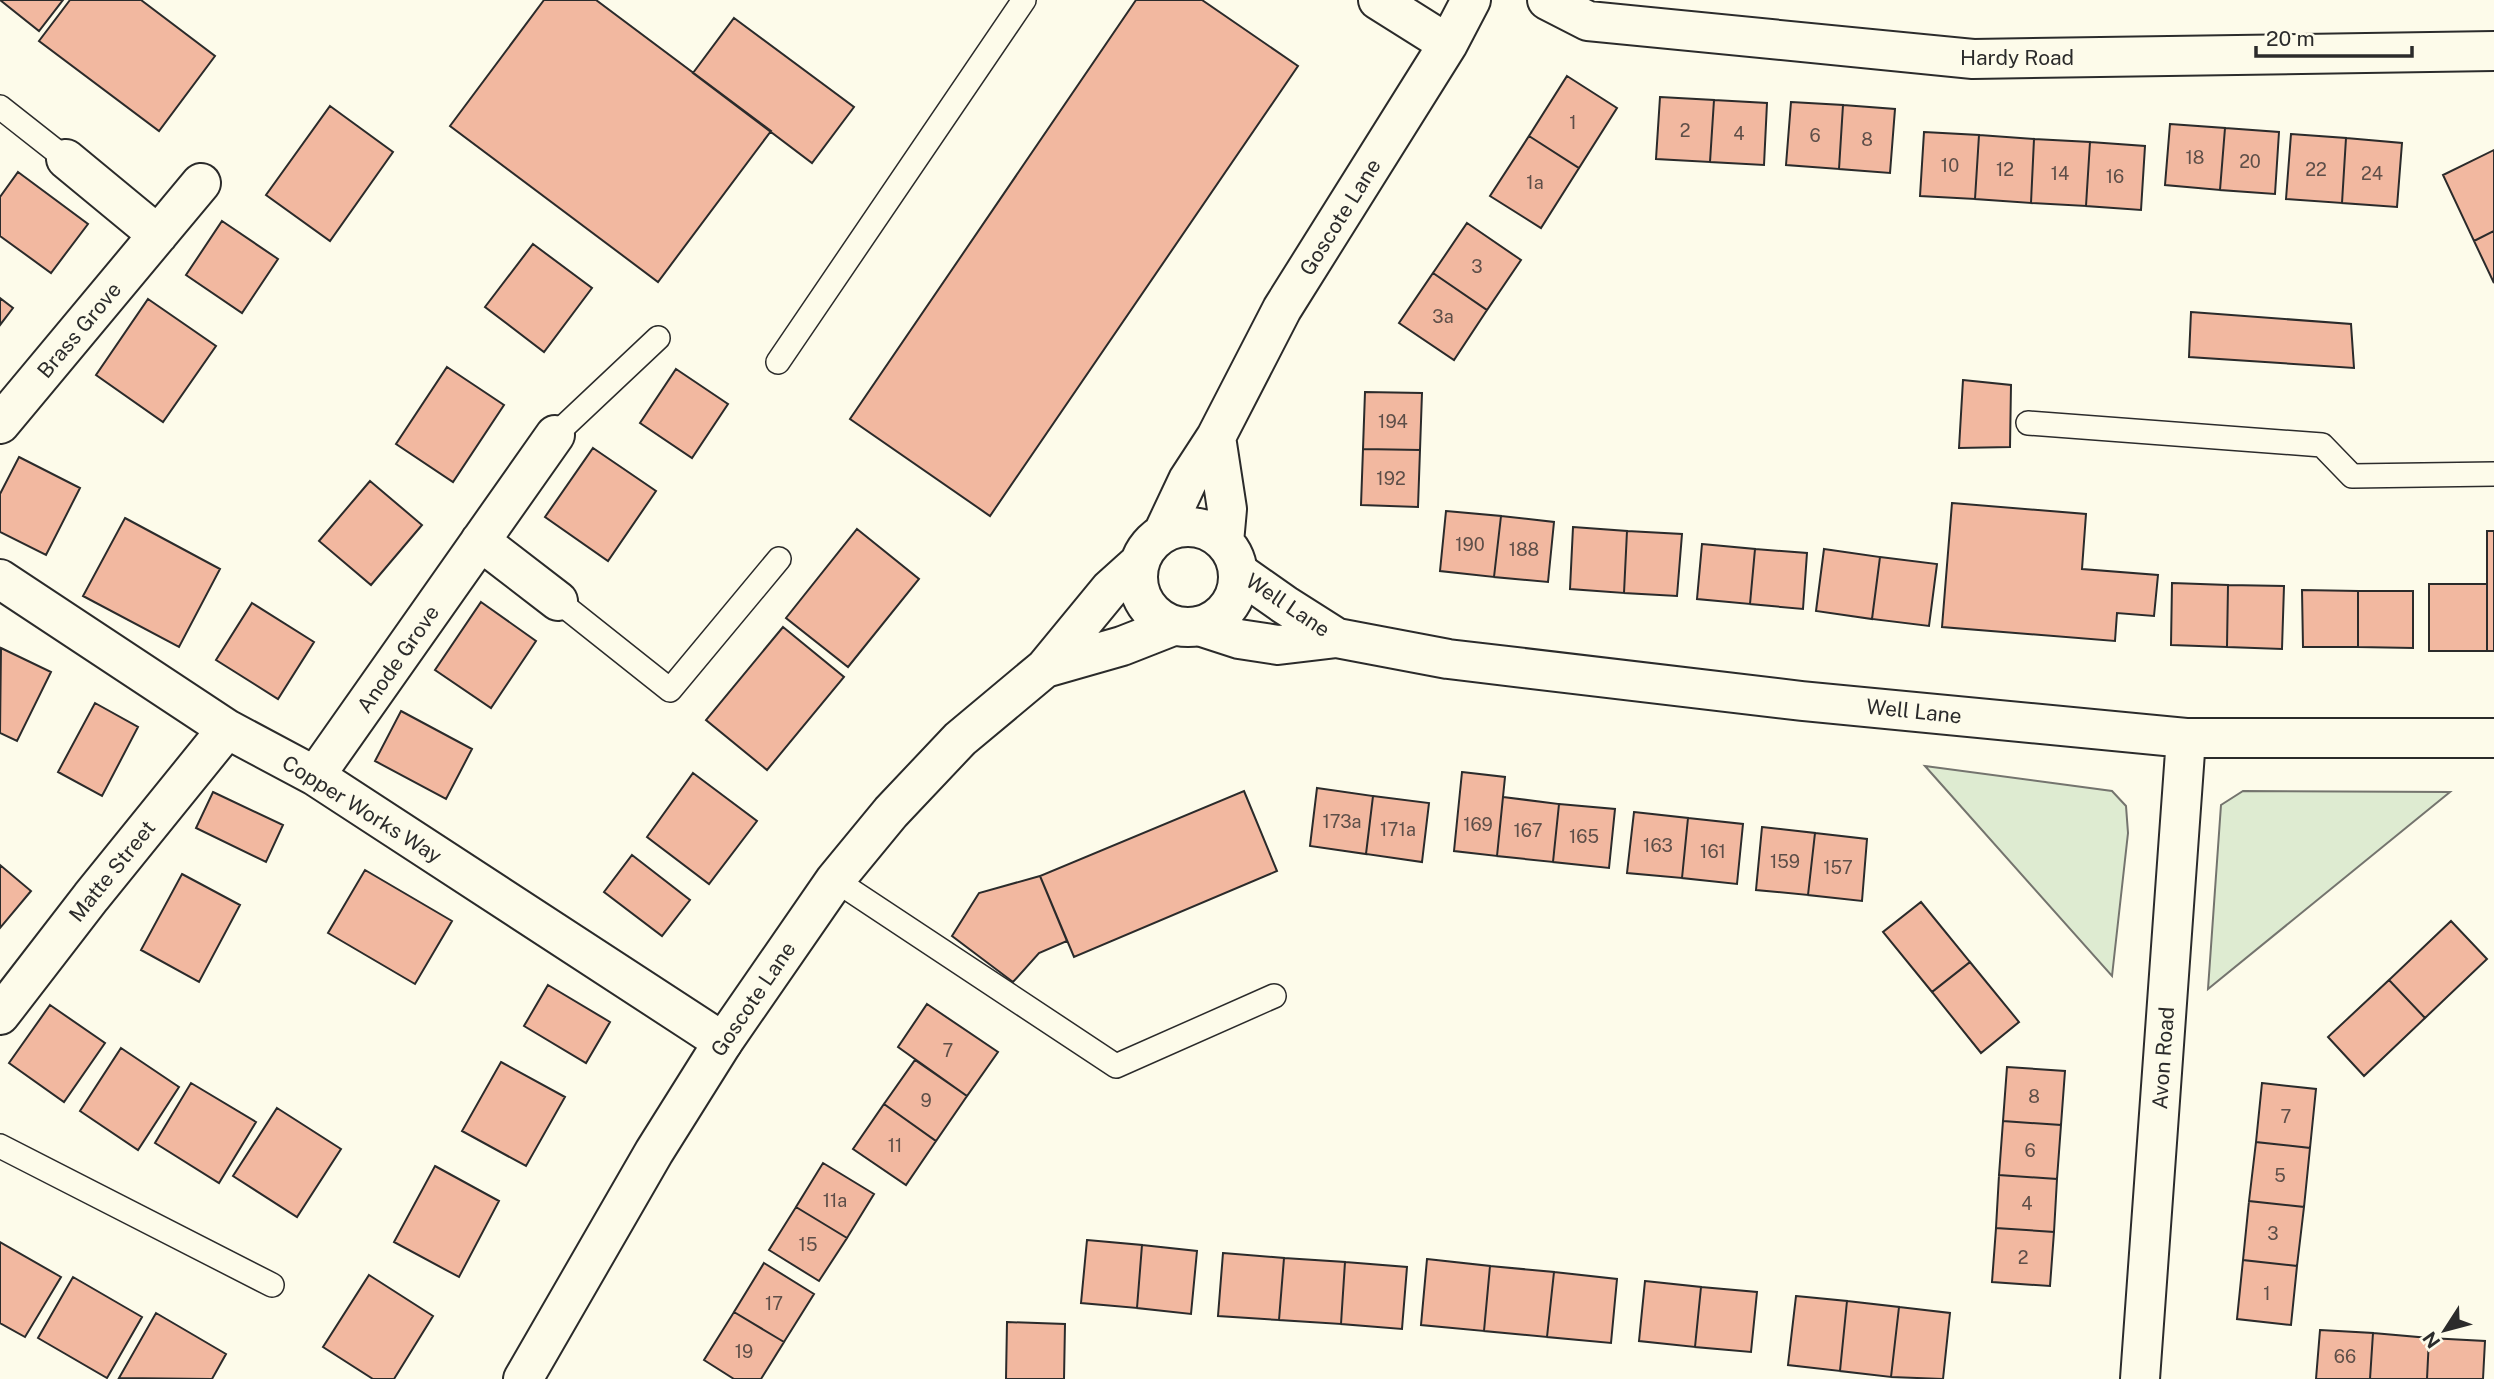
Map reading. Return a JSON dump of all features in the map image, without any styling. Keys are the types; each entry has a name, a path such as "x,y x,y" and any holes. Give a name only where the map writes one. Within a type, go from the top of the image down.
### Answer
{"street":[{"path":"1378,0 1448,44"},
{"name":"Goscote Lane","path":"523,1379 654,1152 723,1042 835,880 891,812 960,739 1045,668 1110,589 1152,548 1188,480 1216,437 1282,309 1448,44 1471,0"},
{"name":"Hardy Road","path":"1546,0 1588,21 1973,59 2494,51"},
{"path":"66,159 158,235"},
{"name":"Brass Grove","path":"0,424 201,183"},
{"name":"Anode Grove","path":"316,776 555,435"},
{"path":"1216,437 1236,591 1228,607 1216,619 1186,626 1156,616 1144,601 1138,582 1152,548 1184,527 1205,530 1231,557"},
{"path":"480,541 558,601"},
{"name":"Well Lane","path":"1231,557 1284,605 1338,638"},
{"name":"Copper Works Way","path":"0,579 227,729 316,776 723,1042"},
{"name":"Goscote Lane","path":"1045,668 1186,626"},
{"name":"Well Lane","path":"1186,626 1278,645 1338,638 1448,659 1748,694 2186,738 2494,738"},
{"name":"Matte Street","path":"0,1016 91,897 227,729"},
{"name":"Avon Road","path":"2140,1379 2186,738"}],"lane":[{"path":"778,362 1024,0"},
{"path":"0,107 66,159"},
{"path":"555,435 658,338"},
{"path":"2028,423 2322,445 2352,476 2494,474"},
{"path":"558,601 670,690 779,559"},
{"path":"835,880 1116,1066 1274,996"},
{"path":"0,1146 272,1285"}],"green space":[{"path":"1925,766 2112,791 2126,806 2128,833 2112,976"},
{"path":"2243,791 2450,792 2208,989 2221,805"}],"building":[{"path":"0,0 63,0 39,31"},
{"path":"70,0 141,0 215,56 159,131 39,41"},
{"path":"544,0 596,0 771,131 658,282 450,126"},
{"path":"1136,0 1202,0 1298,66 990,516 850,419"},
{"path":"734,18 854,107 812,163 693,73"},
{"path":"1567,76 1617,108 1579,168 1529,136"},
{"path":"1660,97 1714,100 1710,162 1656,159"},
{"path":"1714,100 1767,103 1764,165 1710,162"},
{"path":"1791,102 1843,105 1839,169 1786,165"},
{"path":"1843,105 1895,109 1890,173 1839,169"},
{"path":"330,106 393,152 330,241 266,195"},
{"path":"2170,124 2225,128 2220,190 2165,185"},
{"path":"2225,128 2279,132 2275,194 2220,190"},
{"path":"1924,132 1979,135 1975,199 1920,196"},
{"path":"2291,134 2346,138 2342,203 2286,199"},
{"path":"1979,135 2034,139 2031,203 1975,199"},
{"path":"1529,136 1579,168 1541,228 1490,196"},
{"path":"2346,138 2402,143 2397,207 2342,203"},
{"path":"2034,139 2090,142 2086,206 2031,203"},
{"path":"2090,142 2145,146 2141,210 2086,206"},
{"path":"2494,150 2494,231 2474,241 2443,175"},
{"path":"18,172 88,224 51,273 0,236 0,197"},
{"path":"222,221 278,259 242,313 186,275"},
{"path":"1467,223 1521,260 1487,310 1433,273"},
{"path":"2494,231 2494,283 2474,241"},
{"path":"533,244 592,288 544,352 485,307"},
{"path":"1433,273 1487,310 1454,360 1399,323"},
{"path":"0,298 13,308 0,325"},
{"path":"148,299 216,346 163,422 96,375"},
{"path":"2191,312 2351,324 2354,368 2189,357"},
{"path":"447,367 504,405 453,482 396,444"},
{"path":"676,369 728,404 692,458 640,423"},
{"path":"1963,380 2011,385 2010,447 1959,448"},
{"path":"1365,392 1422,393 1420,450 1363,449"},
{"path":"593,448 656,491 608,561 545,517"},
{"path":"1363,449 1420,450 1418,507 1361,505"},
{"path":"19,457 80,488 46,555 0,532 0,494"},
{"path":"370,481 422,525 371,585 319,541"},
{"path":"1952,503 2086,514 2082,569 2158,575 2154,616 2117,613 2115,641 1942,627"},
{"path":"1446,511 1501,516 1494,577 1440,571"},
{"path":"1501,516 1554,522 1548,582 1494,577"},
{"path":"125,518 220,569 179,647 83,596"},
{"path":"1573,527 1627,531 1624,593 1570,589"},
{"path":"857,529 919,579 848,667 786,618"},
{"path":"1627,531 1682,534 1677,596 1624,593"},
{"path":"2487,531 2494,531 2494,651 2487,651"},
{"path":"1702,544 1755,549 1750,604 1697,599"},
{"path":"1755,549 1807,553 1803,609 1750,604"},
{"path":"1824,549 1880,557 1872,619 1816,611"},
{"path":"1880,557 1937,564 1929,626 1872,619"},
{"path":"2172,583 2228,585 2227,647 2171,645"},
{"path":"2429,584 2487,584 2487,651 2429,651"},
{"path":"2228,585 2284,586 2282,649 2227,647"},
{"path":"2302,590 2358,591 2358,647 2303,647"},
{"path":"2358,591 2413,591 2413,648 2358,647"},
{"path":"481,602 536,641 491,708 435,670"},
{"path":"252,603 314,642 278,699 216,660"},
{"path":"783,627 844,677 767,770 706,720"},
{"path":"1,648 51,672 17,741 0,733"},
{"path":"95,703 138,727 102,796 58,772"},
{"path":"401,711 472,749 446,799 375,761"},
{"path":"1462,772 1505,777 1497,856 1454,851"},
{"path":"693,773 757,821 709,884 647,837"},
{"path":"1317,788 1373,796 1366,854 1310,846"},
{"path":"1244,791 1277,871 1074,957 1040,876"},
{"path":"213,792 283,825 266,862 196,828"},
{"path":"1373,796 1429,803 1422,862 1366,854"},
{"path":"1503,797 1559,804 1553,862 1497,856"},
{"path":"1559,804 1615,809 1609,868 1553,862"},
{"path":"1634,812 1688,818 1682,878 1627,873"},
{"path":"1688,818 1743,824 1737,884 1682,878"},
{"path":"1762,827 1815,833 1808,895 1756,890"},
{"path":"1815,833 1867,839 1862,901 1808,895"},
{"path":"632,855 690,900 662,936 604,892"},
{"path":"0,865 31,891 0,928"},
{"path":"365,870 452,921 415,984 328,933"},
{"path":"182,874 240,905 199,982 141,950"},
{"path":"1040,876 1067,941 1039,953 1013,982 952,936 979,893"},
{"path":"1921,902 1970,962 1932,992 1883,932"},
{"path":"2451,921 2487,959 2425,1018 2389,980"},
{"path":"1970,962 2019,1022 1981,1053 1932,992"},
{"path":"2389,980 2425,1018 2364,1076 2328,1037"},
{"path":"548,985 610,1022 586,1063 524,1026"},
{"path":"927,1004 998,1052 967,1096 898,1047"},
{"path":"50,1005 105,1043 64,1102 9,1063"},
{"path":"121,1048 179,1087 138,1150 80,1111"},
{"path":"915,1060 967,1096 936,1141 884,1104"},
{"path":"501,1062 565,1097 526,1166 462,1131"},
{"path":"2007,1067 2065,1071 2061,1125 2003,1121"},
{"path":"191,1083 256,1122 219,1183 155,1143"},
{"path":"2262,1083 2316,1089 2310,1148 2256,1142"},
{"path":"884,1104 936,1141 906,1185 853,1149"},
{"path":"277,1108 341,1149 297,1217 233,1176"},
{"path":"2003,1121 2061,1125 2057,1179 1999,1175"},
{"path":"2256,1142 2310,1148 2304,1207 2249,1201"},
{"path":"823,1163 874,1194 847,1238 796,1207"},
{"path":"435,1166 499,1201 459,1277 394,1242"},
{"path":"1999,1175 2057,1179 2054,1232 1996,1228"},
{"path":"2249,1201 2304,1207 2297,1266 2243,1260"},
{"path":"796,1207 847,1238 819,1281 769,1250"},
{"path":"1996,1228 2054,1232 2050,1286 1992,1282"},
{"path":"1087,1240 1142,1245 1137,1308 1081,1303"},
{"path":"0,1242 61,1277 25,1337 0,1323"},
{"path":"1142,1245 1197,1251 1191,1314 1137,1308"},
{"path":"1223,1253 1284,1258 1279,1320 1218,1316"},
{"path":"1284,1258 1345,1262 1341,1324 1279,1320"},
{"path":"1427,1259 1490,1266 1484,1331 1421,1325"},
{"path":"2243,1260 2297,1266 2291,1325 2237,1319"},
{"path":"1345,1262 1407,1267 1402,1329 1341,1324"},
{"path":"764,1263 814,1294 784,1342 734,1312"},
{"path":"1490,1266 1554,1272 1547,1337 1484,1331"},
{"path":"1554,1272 1617,1279 1611,1343 1547,1337"},
{"path":"369,1275 433,1316 394,1379 373,1379 323,1347"},
{"path":"73,1277 142,1317 107,1378 38,1338"},
{"path":"1645,1281 1701,1287 1695,1347 1639,1341"},
{"path":"1701,1287 1757,1292 1751,1352 1695,1347"},
{"path":"1796,1296 1847,1301 1840,1371 1788,1365"},
{"path":"1847,1301 1899,1307 1891,1377 1840,1371"},
{"path":"1899,1307 1950,1313 1943,1379 1891,1377"},
{"path":"734,1312 784,1342 761,1379 734,1379 704,1360"},
{"path":"156,1313 226,1354 212,1379 119,1378"},
{"path":"1007,1322 1065,1324 1064,1379 1006,1379"},
{"path":"2320,1330 2373,1333 2370,1379 2316,1379"},
{"path":"2373,1333 2429,1338 2427,1379 2370,1379"},
{"path":"2429,1338 2485,1341 2483,1379 2427,1379"}]}
